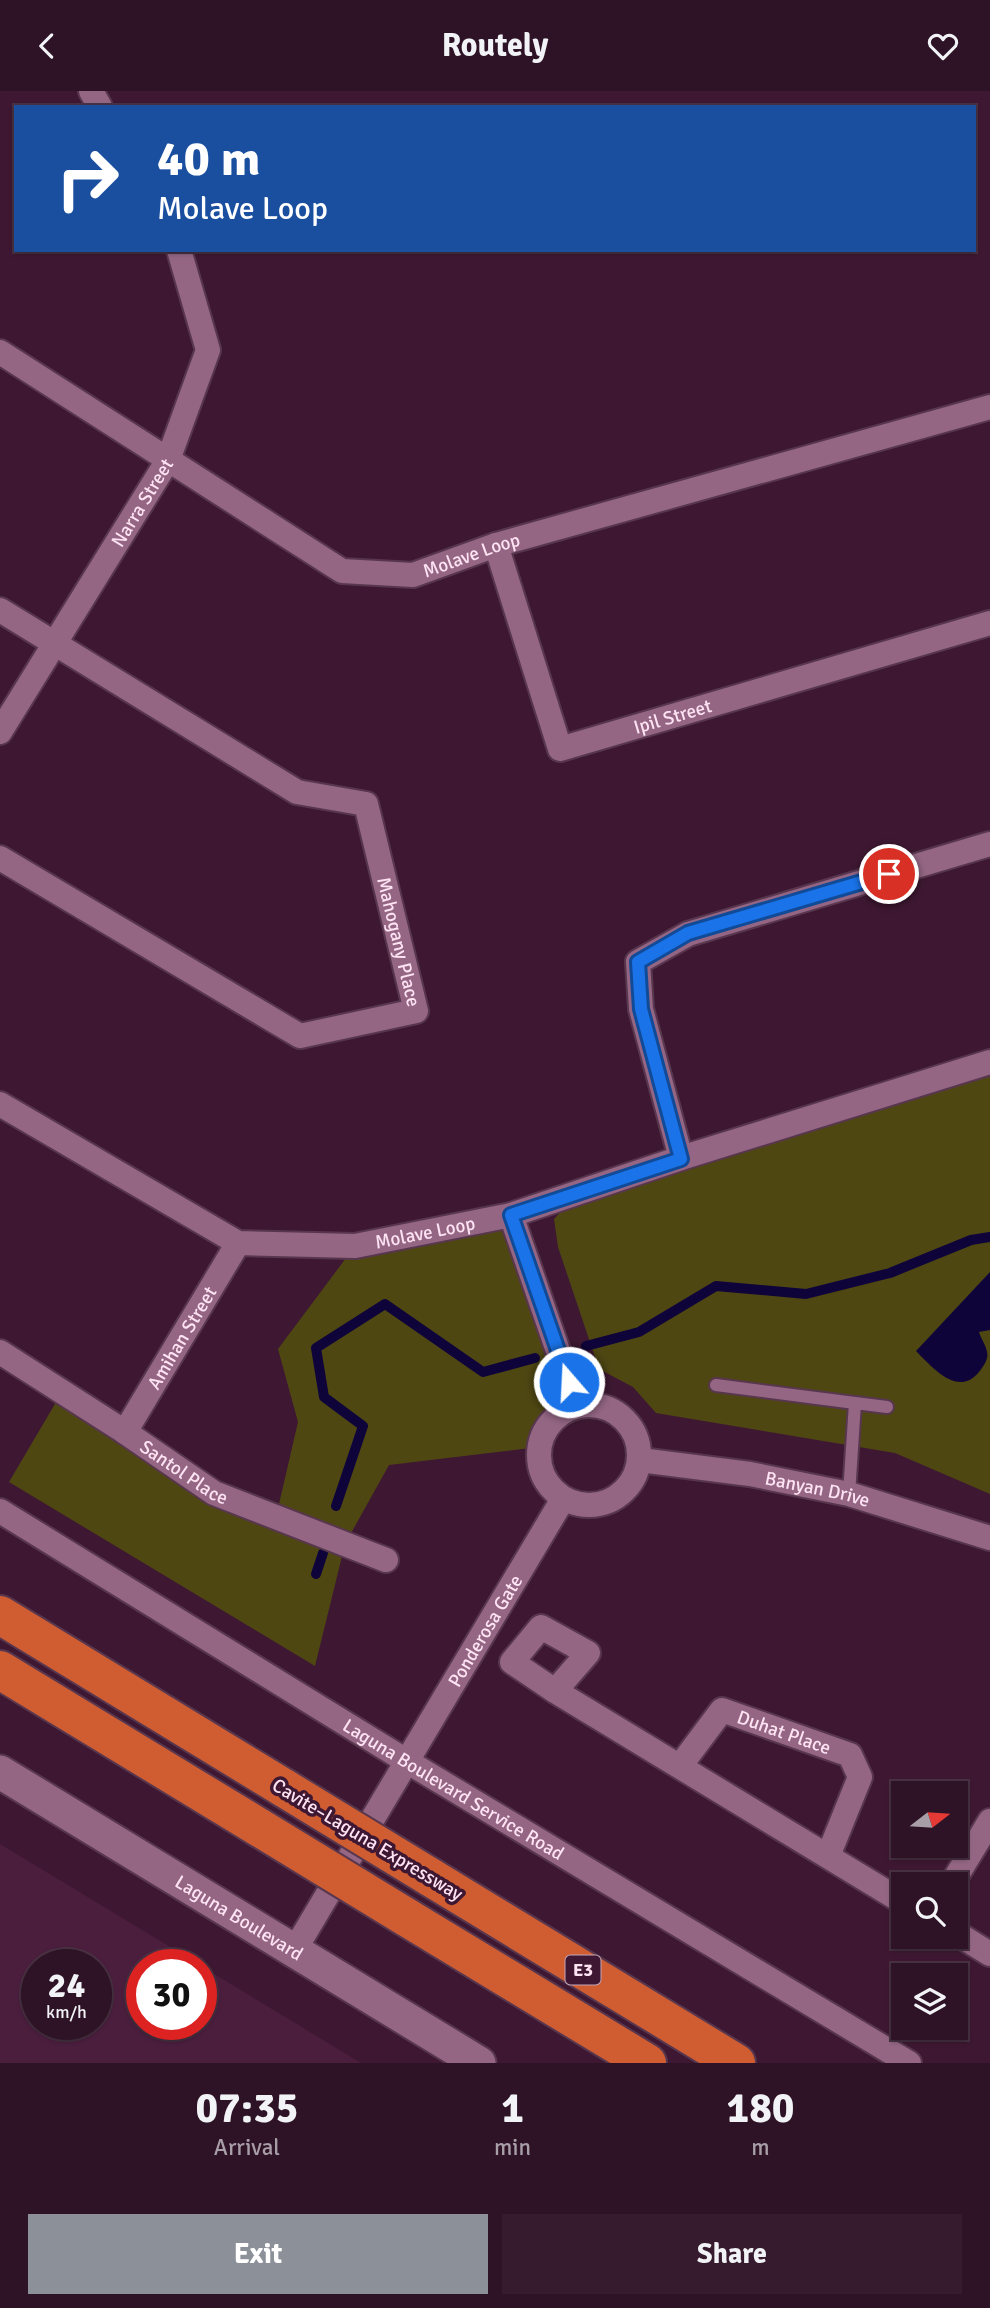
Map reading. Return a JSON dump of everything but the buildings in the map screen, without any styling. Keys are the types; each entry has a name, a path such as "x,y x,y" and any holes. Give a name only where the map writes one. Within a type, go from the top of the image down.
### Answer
{"highway":[{"name":"Cavite–Laguna Expressway","path":"0,1615 736,2063"},
{"name":"E3","path":"0,1670 647,2063"}],"main road":[{"name":"Laguna Boulevard","path":"0,1772 478,2063"}],"street":[{"name":"Narra Street","path":"0,732 168,460 208,350 180,252"},
{"name":"Molave Loop","path":"0,352 342,571 413,575 496,545 990,407"},
{"name":"Ipil Street","path":"496,545 560,749 990,623"},
{"path":"0,610 55,645"},
{"name":"Mahogany Place","path":"0,857 300,1036 416,1011 366,804 297,792 55,645"},
{"path":"681,1159 641,1009 638,962 688,933 990,844"},
{"name":"Molave Loop","path":"0,1104 238,1243 355,1246 511,1215 990,1062"},
{"path":"511,1215 577,1406"},
{"name":"Amihan Street","path":"125,1432 238,1243"},
{"name":"Santol Place","path":"0,1352 214,1493 386,1560"},
{"path":"577,1406 601,1406 622,1417 633,1429 639,1444 640,1460 635,1477 626,1491 612,1501 596,1506 579,1505 563,1499 552,1490 539,1463 539,1447 541,1438 552,1421 568,1409 577,1406"},
{"name":"Banyan Drive","path":"640,1460 750,1474 849,1494 990,1538"},
{"name":"Ponderosa Gate","path":"294,1951 563,1499"},
{"name":"Laguna Boulevard Service Road","path":"0,1511 408,1762 909,2063"},
{"path":"555,1691 891,1895"},
{"name":"Duhat Place","path":"680,1766 722,1710 850,1755 860,1777 828,1856"},
{"path":"959,1872 990,1821"},
{"path":"968,1940 990,1954"}],"lane":[{"path":"716,1384 887,1407"},
{"path":"849,1494 855,1403"}],"shaded area":[{"path":"990,1074 990,1494 895,1453 656,1413 633,1387 599,1369 558,1247 554,1219 571,1201"},
{"path":"511,1215 568,1409 549,1425 539,1447 389,1465 345,1544 315,1666 9,1482 62,1392 276,1517 298,1422 278,1349 355,1246"},
{"path":"990,1272 990,1330 979,1332 986,1349 986,1360 971,1379 954,1381 937,1372 916,1351"},
{"path":"0,1844 174,1949 126,1949 126,2040 217,2040 217,1976 361,2063 0,2063"}],"waterway":[{"path":"586,1346 639,1332 716,1286 806,1294 890,1273 971,1240 990,1237"},
{"path":"336,1506 363,1426 324,1397 316,1348 385,1304 483,1372 535,1358"},
{"path":"316,1574 323,1553"}],"route":[{"path":"569,1382 511,1215 681,1159 641,1009 638,962 688,933 889,874"}]}
